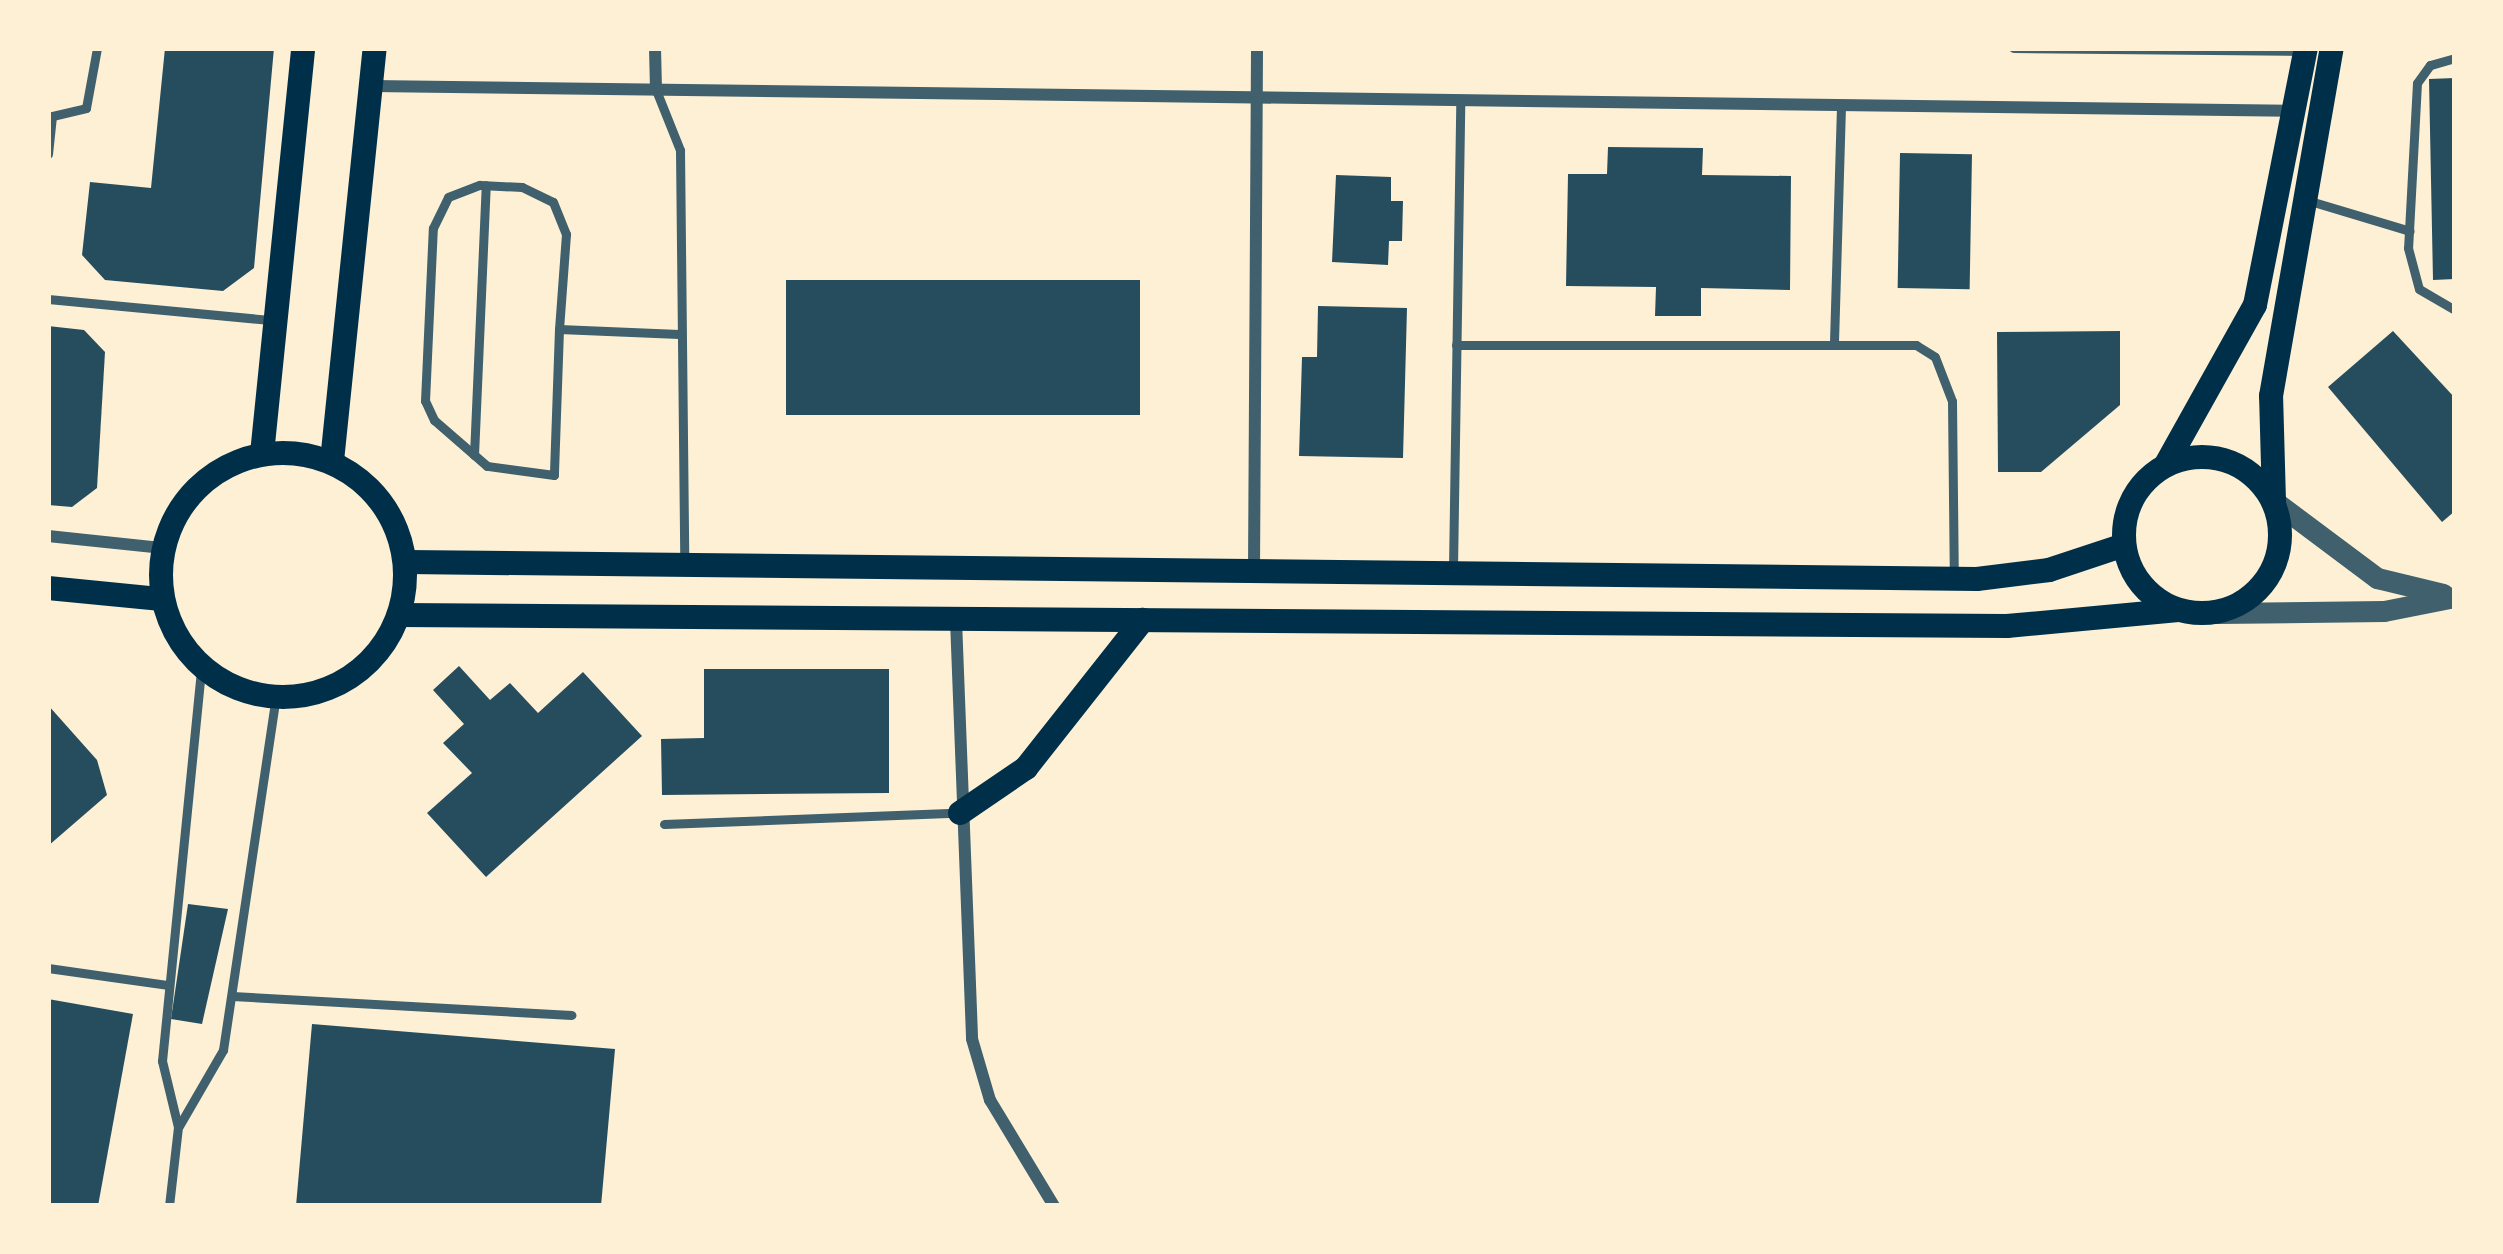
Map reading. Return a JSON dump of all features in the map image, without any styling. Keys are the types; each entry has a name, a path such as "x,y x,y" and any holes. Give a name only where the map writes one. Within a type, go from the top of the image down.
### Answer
{"main road":[{"path":"262,454 303,48"},
{"path":"332,461 374,48"},
{"path":"399,615 2007,626 2179,610 2216,613 2259,591 2281,548 2274,501 2271,396 2332,48"},
{"path":"2179,610 2142,586 2124,545 2132,499 2165,466 2255,305 2305,50"},
{"path":"262,454 332,461 382,502 406,562 399,615 380,650 351,677 315,694 276,697 236,688 201,668 176,637 161,599 163,548 198,486 262,454"},
{"path":"2165,466 2215,458 2249,473 2274,501"},
{"path":"406,562 1954,579 2013,577 2124,545"},
{"path":"48,588 161,599"},
{"path":"960,813 1026,768 1143,620"}],"street":[{"path":"655,48 656,90"},
{"path":"1254,571 1257,48"},
{"path":"2014,48 2305,50"},
{"path":"370,86 2321,112"},
{"path":"2216,613 2384,611 2455,597 2377,578 2274,501"},
{"path":"48,536 163,548"},
{"path":"956,619 972,1039 990,1100 1054,1206"}],"lane":[{"path":"48,154 50,117 86,108 97,48"},
{"path":"2455,58 2430,64 2417,83 2410,231 2419,289 2455,310"},
{"path":"656,90 680,150 685,565"},
{"path":"1453,574 1460,100"},
{"path":"1834,342 1841,105"},
{"path":"474,454 486,185"},
{"path":"486,185 539,191 563,217 560,329 554,475 497,471 434,420 424,391 437,211 462,188 486,185"},
{"path":"2305,199 2410,231"},
{"path":"48,299 275,321"},
{"path":"560,329 679,334"},
{"path":"1456,345 1916,345 1935,356 1947,377 1954,579"},
{"path":"169,1206 178,1127 161,1060 201,668"},
{"path":"178,1127 224,1050 276,697"},
{"path":"664,824 960,813"},
{"path":"48,968 167,985"},
{"path":"232,996 571,1015"}],"building":[{"path":"165,48 274,48 254,268 223,291 105,280 82,255 90,182 151,188"},
{"path":"2455,78 2455,279 2433,280 2429,79"},
{"path":"1608,147 1703,148 1702,175 1791,176 1790,290 1701,288 1701,316 1655,316 1656,287 1566,286 1568,174 1607,174"},
{"path":"1900,153 1972,154 1970,289 1898,288"},
{"path":"1336,175 1391,177 1391,201 1403,201 1402,241 1389,241 1388,265 1332,262"},
{"path":"786,280 1140,280 1140,415 786,415"},
{"path":"1318,306 1407,308 1403,458 1299,456 1302,357 1317,357"},
{"path":"48,326 84,330 105,352 97,488 72,507 48,505"},
{"path":"2120,331 2120,405 2041,472 1998,472 1997,332"},
{"path":"2393,331 2455,398 2455,511 2442,522 2328,387"},
{"path":"459,666 490,700 510,683 538,713 583,672 642,736 486,877 427,813 472,773 443,743 464,724 433,690"},
{"path":"704,669 889,669 889,793 662,795 661,739 704,738"},
{"path":"48,705 97,760 107,795 48,846"},
{"path":"188,904 228,909 202,1024 171,1019"},
{"path":"48,999 133,1014 98,1206 48,1206"},
{"path":"312,1024 615,1049 601,1206 296,1206"}]}
